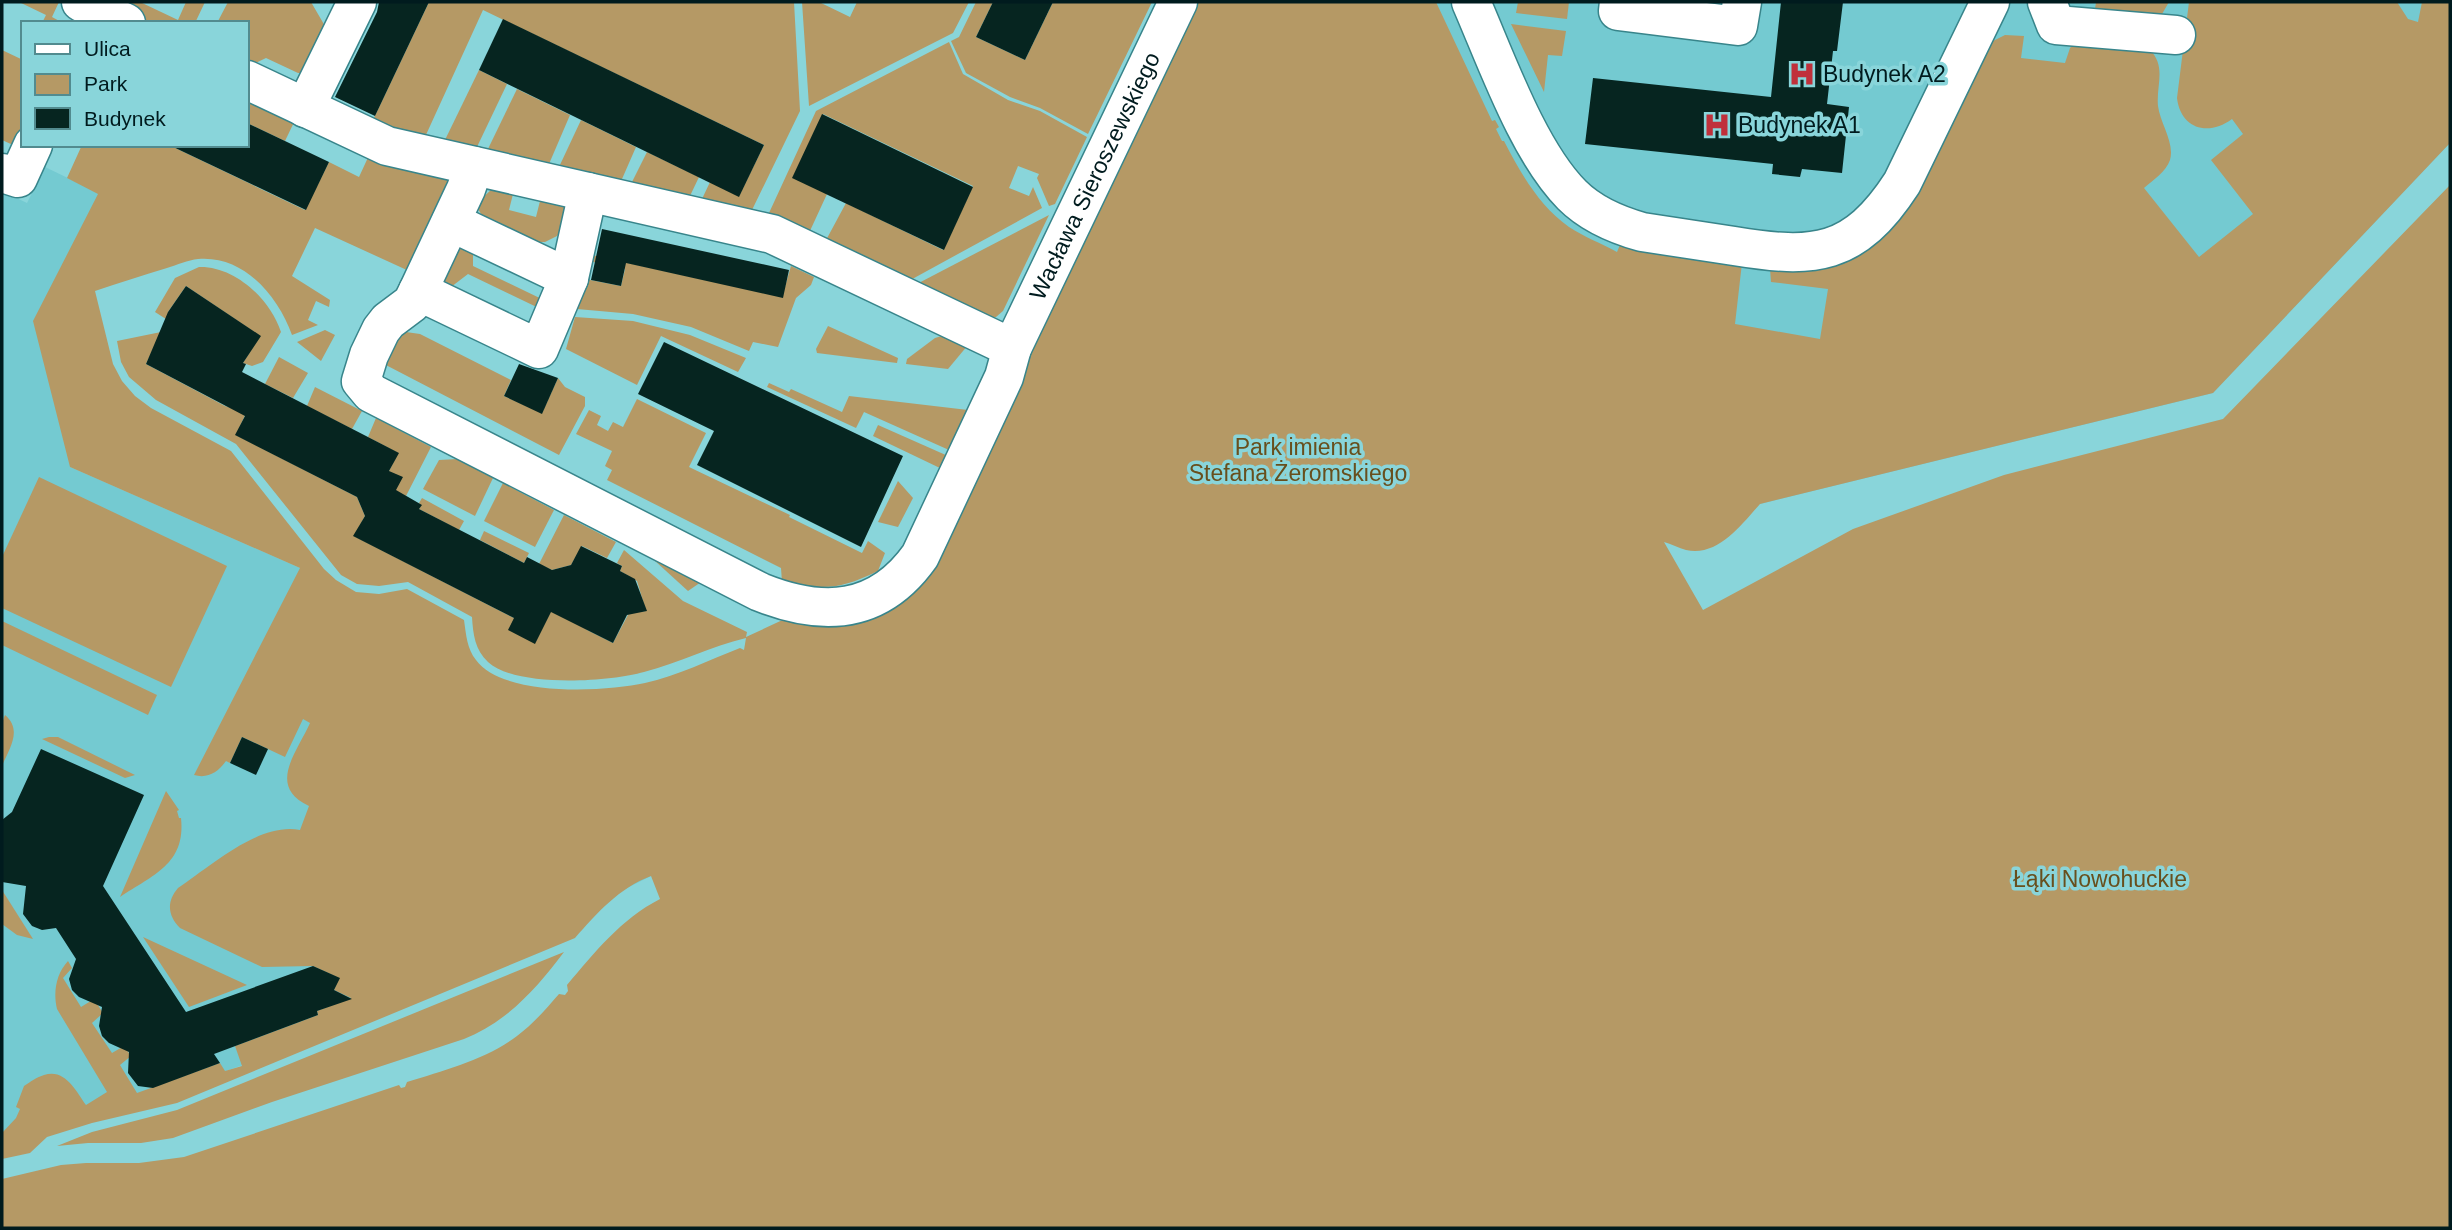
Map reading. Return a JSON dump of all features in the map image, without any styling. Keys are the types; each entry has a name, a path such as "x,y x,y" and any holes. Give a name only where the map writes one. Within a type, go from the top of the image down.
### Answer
{"street":[{"path":"305,108 357,2"},
{"name":"Wacława Sieroszewskiego","path":"418,291 412,303 388,321 369,355 361,382 371,393 760,592 787,603 814,608 865,601 891,587 920,556 1004,377 1012,348 1178,2"},
{"path":"1471,2 1540,152 1573,196 1604,218 1642,232 1785,253 1825,250 1870,224 1888,205 1902,183 1990,2"},
{"path":"1619,2 1618,10 1738,26 1742,2"},
{"path":"2047,2 2056,25 2176,35"},
{"path":"248,80 387,146 772,234 1012,348"},
{"path":"2,173 18,178 32,147"},
{"path":"474,166 418,291 539,349 569,278 588,192"},
{"path":"451,222 569,278"}],"shaded area":[{"path":"1384,2 2450,2 2450,143 2213,393 1760,504"},
{"path":"45,167 99,193 70,467 300,568 651,876 623,890 578,927 243,1065 45,1134 2,1154 2,191 27,203"}],"green space":[{"path":"19,2 59,2 52,17 59,21 43,21 46,15"},
{"path":"122,2 140,2 178,20 186,2 205,2 196,21 142,21"},
{"path":"228,2 311,2 329,33 303,73 298,73 266,58 248,67 248,21 218,21"},
{"path":"429,2 794,2 800,111 752,210 702,199 710,182 739,196 764,145 483,10 425,137 419,141 373,120"},
{"path":"802,2 819,2 850,17 857,2 969,2 953,33 809,106"},
{"path":"976,2 993,2 976,37 1025,60 1053,2 1152,2 1088,134 966,73 951,41 959,37"},
{"path":"1198,2 1436,2 1492,121 1495,120 1499,127 1496,129 1502,141 1531,188 1558,219 1575,231 1617,252 1622,240 1742,263 1735,324 1820,339 1828,289 1771,282 1770,268 1824,264 1991,42 2005,35 2024,36 2021,58 2065,63 2070,48 2079,40 2149,49 2158,62 2158,106 2171,153 2166,168 2144,188 2199,257 2253,214 2211,160 2243,134 2232,119 2214,127 2197,127 2184,117 2180,109 2177,98 2189,2 2397,2 2408,19 2418,22 2422,2 2450,2 2450,143 2213,393 1760,504 1728,538 1708,549 1686,550 1664,542 1703,610 1853,529 2004,475 2223,419 2450,185 2450,1228 2,1228 2,1179 61,1165 139,1163 184,1157 399,1085 401,1088 405,1087 407,1082 492,1052 523,1031 559,994 565,995 568,991 567,985 609,937 633,916 660,899 651,876 619,894 575,938 177,1103 92,1123 47,1137 30,1153 2,1159 2,1133 16,1118 20,1109 16,1107 24,1086 31,1081 44,1075 58,1075 69,1082 86,1105 107,1092 57,1009 56,984 68,961 72,968 63,978 81,1007 94,999 103,1013 92,1023 112,1053 124,1046 131,1056 120,1065 137,1093 220,1063 225,1071 242,1066 235,1046 318,1015 317,1011 351,998 334,990 339,978 313,966 262,967 180,928 171,914 170,904 178,888 252,839 284,829 300,830 309,806 296,798 289,789 287,779 292,758 310,723 303,719 285,757 242,737 230,763 226,761 208,775 194,775 300,568 70,467 33,321 98,194 67,178 81,147 173,147 305,210 329,162 359,177 371,151 446,169 456,186 409,271 315,228 292,276 330,300 329,307 316,301 308,320 318,325 292,335 278,306 257,281 230,264 215,260 190,260 95,291 113,364 122,381 135,396 151,408 231,451 324,569 336,580 356,592 379,594 407,589 464,620 473,656 489,672 531,686 555,689 627,686 669,676 740,648 744,650 746,638 628,676 587,680 540,679 501,670 488,662 477,647 472,617 408,582 379,586 357,584 341,575 236,444 156,400 129,377 121,362 117,341 161,332 146,364 225,406 246,413 236,435 357,497 365,516 354,536 514,618 570,606 587,630 613,643 629,613 646,611 637,581 620,571 622,566 617,563 624,550 683,601 747,632 746,637 789,617 929,563"},
{"path":"1518,2 1569,2 1567,19 1516,13"},
{"path":"2096,2 2169,2 2162,14 2155,18 2094,17"},
{"path":"1511,24 1566,31 1562,56 1548,55 1544,92"},
{"path":"949,42 963,74 1008,100 1040,111 1087,137 1055,204 1049,206 1037,178 1039,174 1018,166 1009,188 1029,196 1033,187 1042,208 905,283 825,242 846,203 943,250 973,186 823,114 827,194 809,233 769,213 816,111"},
{"path":"2,50 21,59 21,129 13,145 2,140"},
{"path":"479,70 507,84 476,149 444,142"},
{"path":"248,89 298,114 285,141 248,123"},
{"path":"517,89 570,115 549,164 487,151"},
{"path":"581,120 636,147 622,179 614,184 559,167"},
{"path":"647,152 699,177 689,198 633,189 632,182"},
{"path":"492,189 513,194 509,210 536,217 540,201 567,208 562,229 557,236 545,242 537,242 483,217 478,209 479,201"},
{"path":"1049,215 1003,311 996,317 990,319 913,286"},
{"path":"473,242 473,266 550,303 547,312 468,274 451,287 442,282 447,248"},
{"path":"592,255 782,297 791,266 814,277 811,285 796,298 778,347 753,342 749,351 691,327 633,314 577,309 585,279 621,286 625,269 589,261"},
{"path":"199,267 212,268 238,278 269,308 281,332 263,362 252,366 243,363 260,336 186,286 168,312 169,321 155,312 175,278"},
{"path":"575,317 633,321 690,335 746,358 738,372 661,336 637,385 566,349"},
{"path":"828,326 898,358 897,363 817,353 816,349"},
{"path":"325,330 335,335 321,361 297,342"},
{"path":"406,332 420,334 511,380 504,396 542,413 558,378 565,387 585,397 585,406 559,455 382,363 398,335"},
{"path":"945,335 968,345 948,369 906,364 907,359 935,338"},
{"path":"279,357 308,373 293,398 265,384"},
{"path":"769,383 789,392 791,389 842,412 849,396 968,410 949,450 864,412 856,428 767,387"},
{"path":"315,387 362,411 352,429 307,406"},
{"path":"637,399 706,433 689,467 862,553 868,541 885,553 878,571 831,587 782,582 781,568 607,480 612,470 605,466 612,451 576,434 589,410 601,416 597,425 608,431 613,422 623,427"},
{"path":"376,418 431,447 406,496 396,491 389,471 398,453 368,437"},
{"path":"878,425 948,456 942,469 873,436"},
{"path":"458,459 493,478 475,516 423,489 439,460"},
{"path":"39,477 227,566 171,687 2,608 2,557"},
{"path":"898,481 913,498 898,527 878,522"},
{"path":"503,483 554,510 535,547 484,521"},
{"path":"422,498 464,521 459,530 419,509"},
{"path":"564,515 616,542 607,558 582,546 571,565 552,570 539,564"},
{"path":"484,531 529,553 524,563 480,540"},
{"path":"643,550 704,580 688,591"},
{"path":"2,621 157,695 148,715 2,645"},
{"path":"5,715 14,733 2,766 2,723"},
{"path":"58,737 135,775 125,778 42,739"},
{"path":"166,791 179,810 177,811 181,818 178,847 165,866 120,897"},
{"path":"2,890 33,939 17,935 2,924"},
{"path":"143,937 247,985 189,1007"},
{"path":"564,952 520,1003 480,1032 464,1039 272,1102 173,1138 141,1143 57,1146 92,1132 177,1110"}],"building":[{"path":"379,2 429,2 375,116 335,97 377,12"},
{"path":"993,2 1053,2 1025,60 976,37"},
{"name":"Budynek A1","path":"1781,2 1843,2 1837,51 1833,51 1827,104 1849,107 1842,173 1802,169 1800,177 1772,174 1773,164 1585,144 1593,78 1771,97"},
{"path":"503,19 764,145 739,197 479,70"},
{"path":"822,114 973,187 944,250 792,178"},
{"path":"248,123 329,162 306,210 173,147 248,147"},
{"path":"602,229 789,270 783,298 626,263 621,286 591,280"},
{"path":"186,286 261,336 243,363 246,364 242,372 399,453 389,471 403,477 396,490 422,505 419,509 524,563 527,557 552,570 571,565 581,546 622,566 620,571 635,579 647,611 627,615 613,643 551,612 535,644 508,630 514,618 353,536 365,516 357,497 235,435 245,416 146,364 168,312"},
{"path":"664,342 903,456 861,547 697,465 714,431 638,394"},
{"path":"519,364 558,378 542,414 504,396"},
{"path":"242,737 268,749 256,775 230,763"},
{"path":"41,749 144,795 103,886 186,1012 313,966 340,978 334,990 352,999 317,1011 318,1015 214,1054 220,1063 153,1088 138,1086 128,1073 129,1052 109,1043 102,1036 99,1026 102,1007 79,997 72,990 69,979 76,959 56,928 42,930 32,926 23,914 26,886 2,882 2,820 12,812"}],"place":[{"name":"Budynek A2","path":"1802,74"},
{"name":"Budynek A1","path":"1717,125"}],"park label":[{"name":"Park imienia Stefana Żeromskiego","path":"1298,460"},
{"name":"Łąki Nowohuckie","path":"2100,879"}]}
